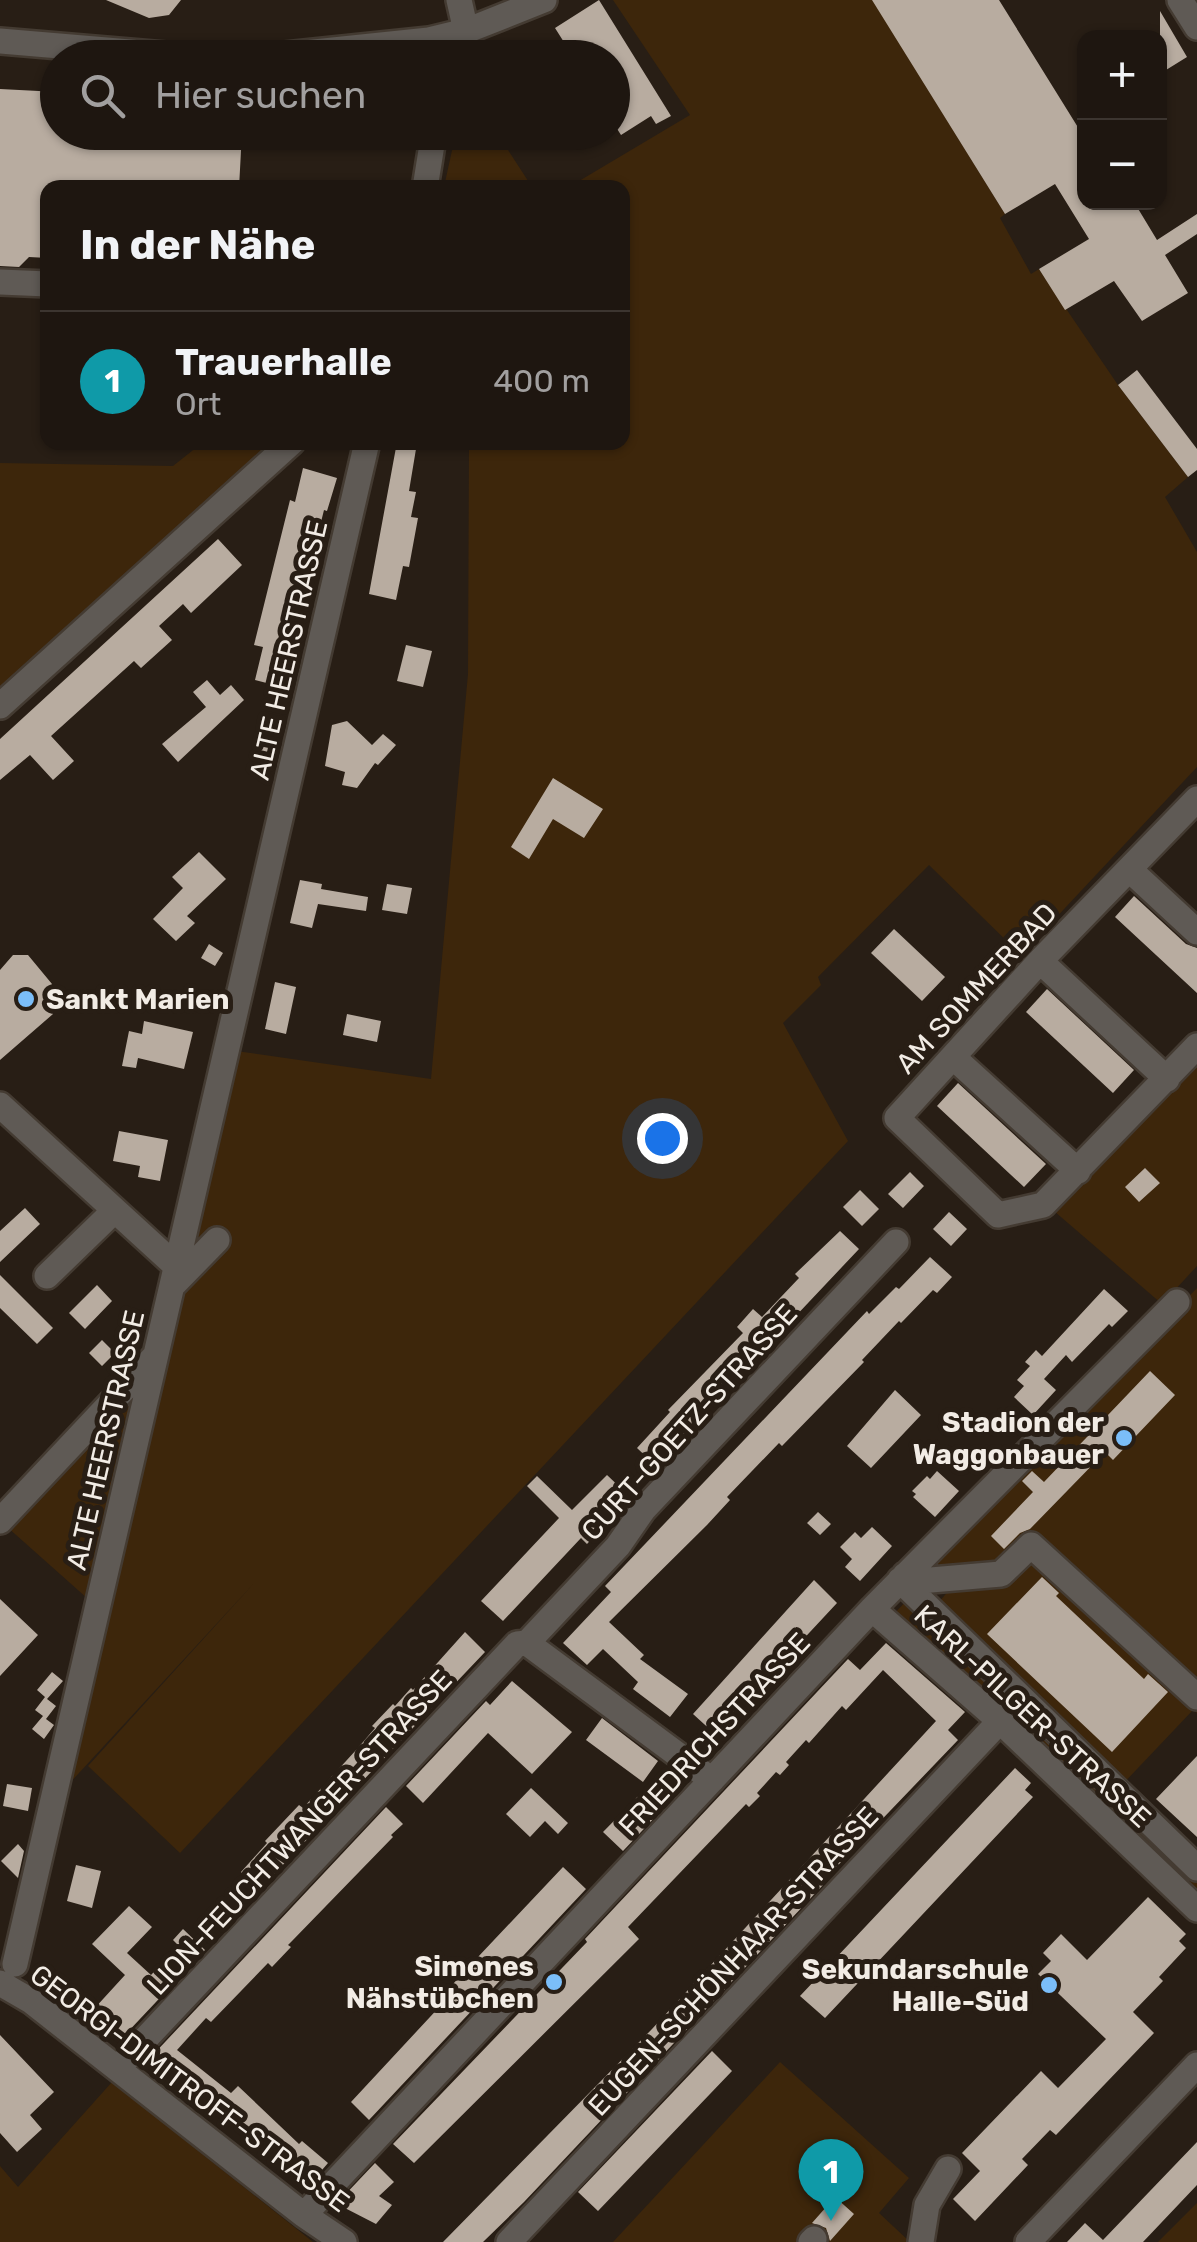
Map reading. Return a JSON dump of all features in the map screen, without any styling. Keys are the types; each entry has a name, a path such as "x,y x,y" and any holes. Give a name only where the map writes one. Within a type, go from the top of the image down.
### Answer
{"street":[{"path":"459,0 466,31"},
{"path":"448,40 544,0"},
{"path":"1180,0 1197,27"},
{"path":"0,41 40,44"},
{"path":"426,180 431,150"},
{"path":"0,282 40,284"},
{"path":"0,706 283,450"},
{"name":"ALTE HEERSTRASSE","path":"8,1973 156,1355 365,450"},
{"name":"AM SOMMERBAD","path":"1078,1171 1044,1205 998,1214 897,1118 1040,961 1197,798"},
{"path":"1130,870 1197,932"},
{"path":"253,930 272,948"},
{"path":"1040,961 1167,1078"},
{"path":"953,1057 1078,1171 1197,1046"},
{"path":"0,1105 113,1212 174,1277 217,1240"},
{"path":"47,1276 113,1212"},
{"name":"CURT-GOETZ-STRASSE","path":"528,1642 618,1546 643,1510 896,1242"},
{"name":"FRIEDRICHSTRASSE","path":"304,2215 872,1609 1177,1302"},
{"path":"0,1521 156,1355"},
{"path":"909,1571 919,1581 1001,1574 1031,1545 1197,1698"},
{"name":"KARL-PILGER-STRASSE","path":"909,1571 1197,1868"},
{"name":"KARL-PILGER-STRASSE","path":"872,1609 1000,1721 1197,1909"},
{"path":"528,1642 712,1780"},
{"name":"LION-FEUCHTWANGER-STRASSE","path":"118,2068 517,1644 528,1642"},
{"name":"EUGEN-SCHÖNHAAR-STRASSE","path":"509,2242 1000,1721"},
{"name":"GEORGI-DIMITROFF-STRASSE","path":"8,1973 32,2001 304,2215 344,2242"},
{"path":"1028,2242 1197,2065"},
{"path":"922,2242 927,2205 948,2169"}],"shaded area":[{"path":"613,0 873,0 1005,214 1000,218 1031,274 1039,269 1118,385 1188,477 1165,497 1197,552 1197,767 1021,955 929,865 818,977 821,985 783,1023 848,1141 180,1853 88,1766 256,1581 67,1786 131,1491 142,1477 236,1051 431,1079 468,674 469,450 630,450 630,180 581,180 690,115"},
{"path":"452,150 508,150 527,180 446,180"},
{"path":"193,450 267,450 0,691 0,463 173,466"},
{"path":"1197,1062 1197,1266 1162,1304 1054,1211"},
{"name":"Stadion der Waggonbauer","path":"1197,1288 1197,1713 1193,1710 1120,1787 938,1603 951,1588 926,1566"},
{"path":"132,1398 88,1599 6,1526"},
{"path":"913,1594 1197,1874 1197,1904 890,1618"},
{"path":"780,2062 909,2178 879,2213 910,2242 613,2242"},
{"path":"112,2082 313,2242 0,2242 0,2166 18,2187"},
{"path":"1197,2203 1197,2242 1158,2242"}],"building":[{"path":"106,0 181,0 169,15 149,18"},
{"path":"599,0 624,40 563,40 555,28"},
{"path":"872,0 999,0 1077,126 1077,210 1139,210 1157,240 1197,214 1197,234 1165,255 1188,293 1142,321 1114,281 1065,310 1039,269 1089,239 1055,184 1005,214"},
{"path":"1160,11 1187,57 1167,69 1167,30 1160,30"},
{"path":"630,50 671,116 656,124 651,116 630,129"},
{"path":"0,89 40,91 40,150 241,150 239,180 40,180 40,258 29,257 19,267 0,266"},
{"path":"1137,370 1197,449 1197,470 1188,477 1118,385"},
{"path":"396,450 416,450 409,491 416,492 411,517 418,518 409,567 403,566 396,600 369,594"},
{"path":"303,468 337,478 327,511 324,510 288,654 294,656 286,688 255,680 263,647 254,645 290,500 295,502"},
{"path":"218,539 242,565 191,613 183,604 159,626 172,640 141,668 134,661 51,736 74,761 53,780 30,755 0,780 0,739"},
{"path":"406,645 432,651 423,687 397,681"},
{"path":"207,680 220,695 231,685 244,700 178,762 162,744 206,707 193,692"},
{"path":"347,721 372,745 383,734 396,745 378,765 375,763 357,788 342,785 345,772 325,766 332,725"},
{"path":"258,734 275,738 270,759 253,756"},
{"path":"553,778 603,809 584,838 553,819 529,859 511,847"},
{"path":"199,852 226,879 187,916 195,923 176,941 153,919 183,888 172,877"},
{"path":"300,880 322,884 321,889 368,897 366,911 318,904 312,928 290,923"},
{"path":"387,884 412,888 407,914 382,910"},
{"path":"1134,896 1186,944 1197,948 1197,993 1115,917"},
{"path":"894,929 945,977 922,1001 871,953"},
{"path":"209,944 223,953 215,966 201,958"},
{"name":"Sankt Marien","path":"13,955 28,955 52,984 53,1014 0,1060 0,970"},
{"path":"275,982 296,987 286,1034 265,1029"},
{"path":"1047,989 1134,1070 1113,1093 1026,1012"},
{"path":"347,1014 381,1021 377,1042 343,1035"},
{"path":"144,1021 193,1032 184,1069 138,1058 136,1068 122,1066 129,1031 142,1034"},
{"path":"958,1083 1046,1164 1024,1187 937,1106"},
{"path":"119,1131 168,1140 160,1181 138,1177 140,1166 113,1161"},
{"path":"1145,1168 1160,1183 1139,1202 1125,1187"},
{"path":"910,1172 924,1186 903,1208 888,1194"},
{"path":"860,1190 879,1209 862,1226 843,1207"},
{"path":"25,1208 40,1224 0,1262 0,1231"},
{"path":"949,1212 967,1229 951,1246 933,1229"},
{"path":"840,1231 859,1249 655,1465 637,1448 743,1333 737,1327 753,1309 762,1317 799,1278 795,1274"},
{"path":"930,1257 952,1277 899,1321 782,1446 779,1443 727,1497 730,1500 707,1525 609,1622 644,1655 640,1659 688,1694 670,1717 633,1689 638,1682 603,1649 587,1665 563,1643 611,1592 605,1586 867,1311 869,1314 896,1287 899,1289"},
{"path":"0,1275 53,1328 37,1344 0,1308"},
{"path":"97,1285 112,1301 85,1329 69,1313"},
{"path":"1104,1289 1128,1311 1112,1327 1109,1324 1072,1362 1066,1355 1044,1379 1056,1390 1033,1415 1014,1397 1024,1386 1017,1380 1030,1366 1025,1362 1036,1350 1042,1356"},
{"path":"102,1340 115,1353 102,1366 89,1353"},
{"path":"1150,1371 1175,1395 1113,1460 1105,1452 1030,1529 1004,1549 991,1536 1033,1492 1022,1481 1032,1471 1044,1482"},
{"path":"895,1390 921,1415 871,1468 847,1446"},
{"path":"937,1471 959,1491 935,1517 913,1497 916,1494 912,1491"},
{"path":"607,1475 627,1494 593,1530 597,1533 587,1544 581,1538 503,1621 481,1601 559,1518 527,1486 537,1476 572,1510"},
{"path":"818,1512 831,1524 820,1535 807,1523"},
{"path":"872,1527 892,1546 860,1581 845,1567 852,1559 840,1547 855,1532 861,1538"},
{"path":"1042,1577 1059,1593 1056,1596 1144,1679 1148,1674 1168,1692 1112,1752 987,1634"},
{"path":"814,1580 837,1603 715,1734 693,1714"},
{"path":"0,1599 38,1635 0,1676"},
{"path":"465,1632 485,1652 259,1890 241,1872 265,1841 299,1805 303,1808 375,1728 372,1726 413,1690"},
{"path":"886,1643 965,1712 948,1730 958,1740 483,2242 443,2242 652,2029 936,1721 883,1670 846,1710 842,1706 809,1743 806,1740 780,1775 776,1772 757,1793 760,1796 749,1807 746,1804 628,1927 639,1939 414,2163 393,2144 587,1942 585,1939 848,1659 860,1670"},
{"path":"52,1672 63,1681 47,1699 56,1706 46,1719 54,1725 44,1739 32,1729 43,1716 35,1710 45,1697 37,1690"},
{"path":"512,1681 572,1732 532,1774 488,1733 423,1803 406,1786 486,1701 490,1705"},
{"path":"602,1718 658,1761 643,1782 586,1740"},
{"path":"1197,1756 1197,1837 1156,1799"},
{"path":"1015,1768 1031,1783 1025,1790 1033,1797 825,2018 800,1996"},
{"path":"656,1778 675,1796 623,1851 603,1832"},
{"path":"7,1784 32,1788 28,1811 3,1806"},
{"path":"531,1788 568,1823 558,1834 545,1821 530,1837 506,1814"},
{"path":"386,1807 403,1824 393,1837 288,1945 291,1947 272,1967 268,1963 211,2022 206,2018 177,2050 231,2093 238,2086 299,2144 302,2141 328,2163 310,2184 208,2096 204,2101 150,2058"},
{"path":"18,1844 24,1851 18,1878 1,1861"},
{"path":"76,1865 101,1871 92,1908 67,1901"},
{"path":"563,1867 586,1889 369,2120 351,2102 443,2003 439,2000 461,1975"},
{"path":"1148,1897 1186,1934 1179,1941 1186,1948 1159,1977 1163,1981 1133,2012 1154,2033 1056,2135 1050,2130 1022,2159 1028,2165 975,2221 953,2199 980,2171 962,2153 1041,2071 1058,2088 1106,2039 1038,1974 1051,1961 1043,1953 1061,1934 1087,1960"},
{"path":"129,1906 152,1927 127,1953 151,1975 179,1946 173,1940 183,1929 205,1950 123,2037 93,2010 125,1975 92,1944"},
{"path":"0,2035 54,2092 30,2115 42,2129 17,2152 0,2133"},
{"path":"712,2051 732,2071 598,2211 578,2192"},
{"path":"1197,2142 1197,2185 1143,2242 1067,2242 1085,2223 1103,2240"},
{"path":"375,2163 394,2182 379,2196 392,2205 376,2224 341,2206 340,2200"},
{"path":"835,2197 854,2214 830,2241 826,2228 812,2223"}],"place":[{"name":"Sankt Marien","path":"26,999"},
{"name":"Stadion der Waggonbauer","path":"1124,1438"},
{"name":"Simones Nähstübchen","path":"554,1982"},
{"name":"Sekundarschule Halle-Süd","path":"1049,1985"},
{"name":"Trauerhalle","path":"831,2221"}]}
